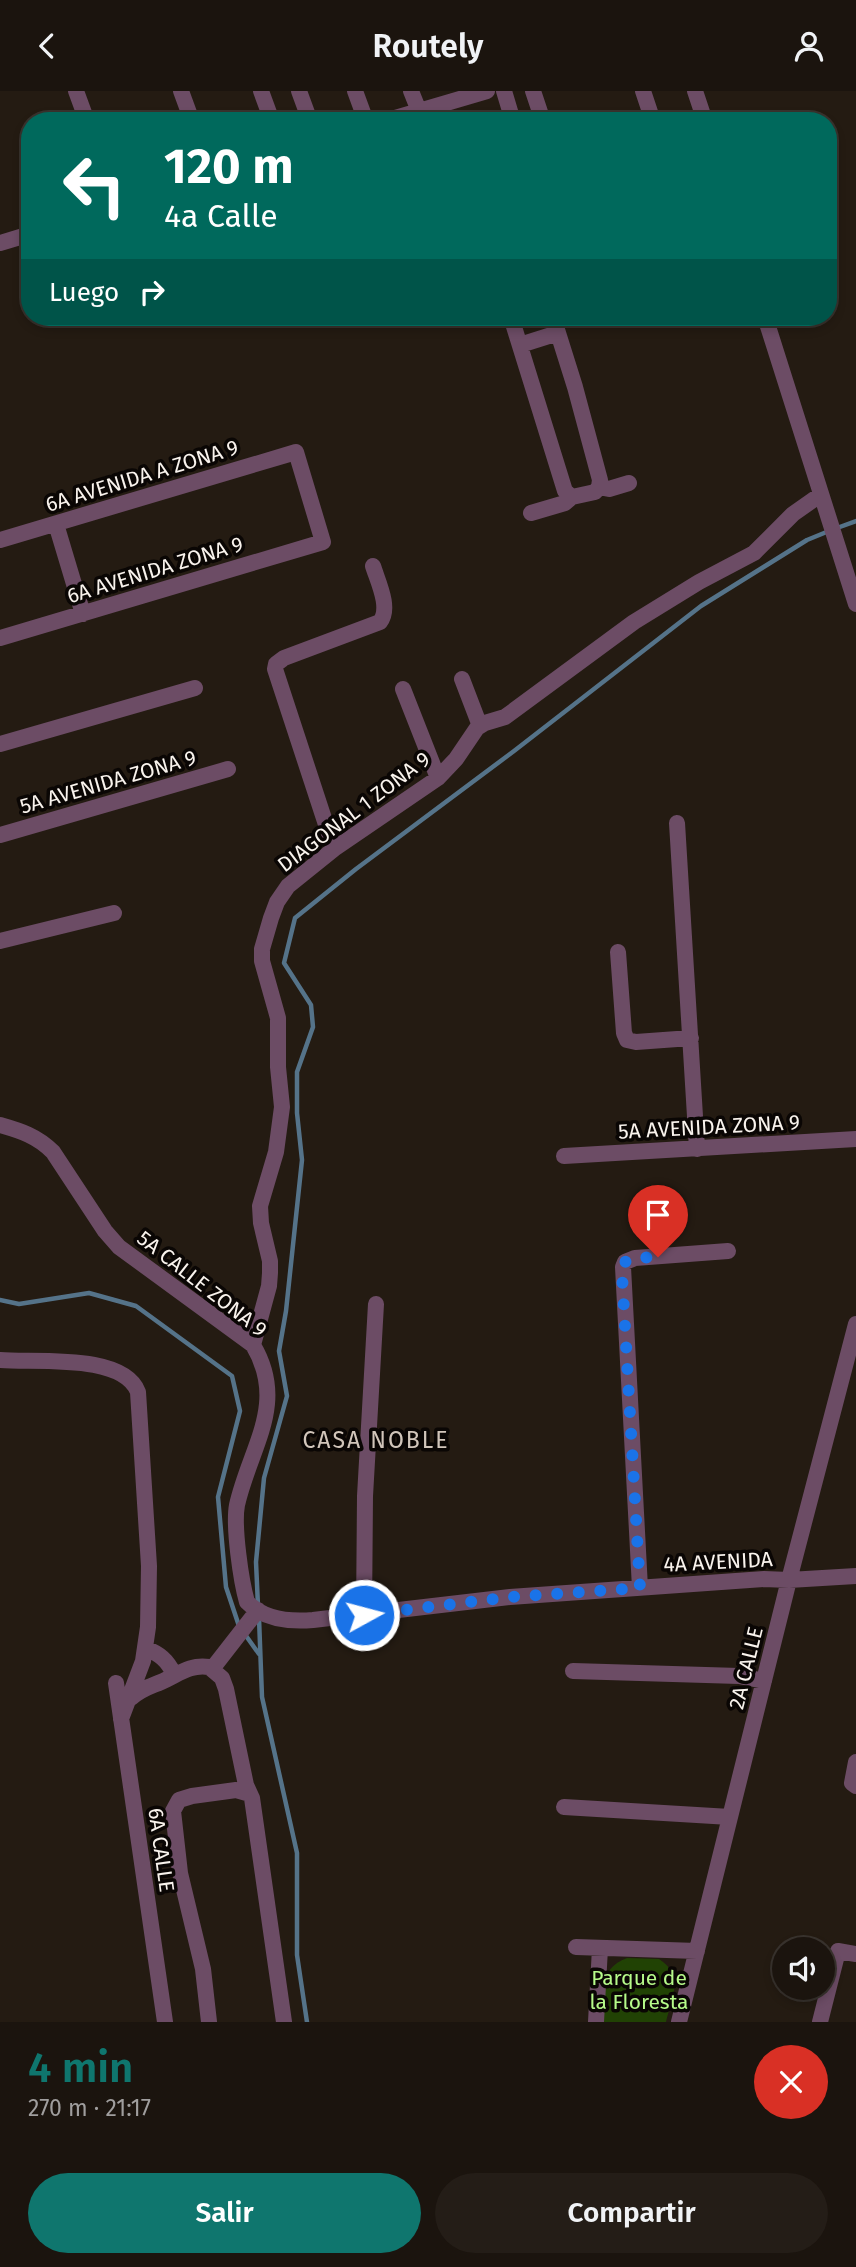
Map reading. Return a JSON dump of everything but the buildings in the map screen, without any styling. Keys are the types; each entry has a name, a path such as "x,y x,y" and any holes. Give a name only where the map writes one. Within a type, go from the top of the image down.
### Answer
{"street":[{"path":"76,91 84,112"},
{"path":"181,91 189,112"},
{"path":"261,91 269,112"},
{"path":"299,91 307,112"},
{"path":"355,91 363,112"},
{"path":"411,91 419,111"},
{"path":"416,112 487,91"},
{"path":"504,91 510,112"},
{"path":"533,91 540,112"},
{"path":"643,91 650,112"},
{"path":"695,91 702,112"},
{"path":"0,243 21,237"},
{"path":"514,326 565,491 572,497"},
{"path":"531,513 565,503 572,497 595,492 600,481 556,326"},
{"path":"768,326 856,604"},
{"path":"520,345 558,333"},
{"name":"6A AVENIDA A ZONA 9","path":"0,540 296,452 323,542"},
{"path":"599,487 609,489 629,483"},
{"path":"462,679 480,726 505,717 634,622 690,587 754,553 793,514 822,499"},
{"path":"56,524 83,614"},
{"name":"6A AVENIDA ZONA 9","path":"0,638 323,542"},
{"path":"334,849 275,673 276,664 284,658 380,622 385,616 385,608 373,566"},
{"path":"0,744 195,688"},
{"path":"403,689 438,778"},
{"name":"DIAGONAL 1 ZONA 9","path":"253,1345 270,1273 260,1206 277,1144 282,1107 278,1018 264,971 262,949 282,893 334,849 438,778 480,726"},
{"name":"5A AVENIDA ZONA 9","path":"0,835 228,769"},
{"path":"677,823 697,1149"},
{"path":"0,941 114,913"},
{"path":"618,952 624,1033 627,1040 636,1042 691,1038"},
{"name":"5A CALLE ZONA 9","path":"0,1125 22,1131 44,1143 53,1151 105,1231 119,1247 253,1345 264,1367 267,1406 262,1433 236,1514 245,1595 259,1610"},
{"name":"5A AVENIDA ZONA 9","path":"564,1156 856,1139"},
{"path":"640,1588 623,1268 625,1262 635,1258 728,1251"},
{"path":"364,1615 365,1496 376,1304"},
{"name":"2A CALLE","path":"679,2022 789,1580 853,1349 856,1324"},
{"path":"0,1360 94,1365 125,1375 134,1384 140,1404 149,1566 148,1627 143,1661 121,1719"},
{"name":"4A AVENIDA","path":"259,1610 297,1621 510,1597 764,1579 856,1576"},
{"path":"212,1669 259,1610"},
{"path":"145,1648 167,1661 174,1674"},
{"path":"127,1703 146,1686 200,1666 212,1669 222,1678 250,1794 284,2022"},
{"path":"573,1671 739,1677 764,1681"},
{"name":"6A CALLE","path":"116,1683 165,2022"},
{"path":"856,1762 852,1783 856,1786"},
{"path":"209,2022 203,1969 180,1873 173,1811 180,1800 192,1796 236,1790 250,1794"},
{"path":"564,1807 730,1817"},
{"path":"576,1947 697,1951"},
{"path":"596,2022 600,1948"},
{"path":"820,2022 838,1951 856,1954"}],"green space":[{"name":"Parque de la Floresta","path":"627,1958 659,1959 672,1972 673,1996 666,2022 603,2022 606,1976 617,1963"}],"waterway":[{"path":"837,528 856,521"},
{"path":"258,1606 256,1562 264,1478 287,1396 279,1351 286,1311 302,1160 297,1113 297,1072 313,1027 311,1005 284,963 295,918 701,606 807,540 829,531"},
{"path":"0,1300 19,1304 89,1293 136,1306 232,1376 240,1411 218,1497 226,1587 239,1626"},
{"path":"259,1618 262,1697 297,1853 297,1955 307,2022"},
{"path":"244,1633 259,1654"}],"district":[{"name":"CASA NOBLE","path":"376,1440"}],"route":[{"path":"364,1615 510,1597 640,1588 622,1275 625,1262 629,1259 658,1257"}]}
